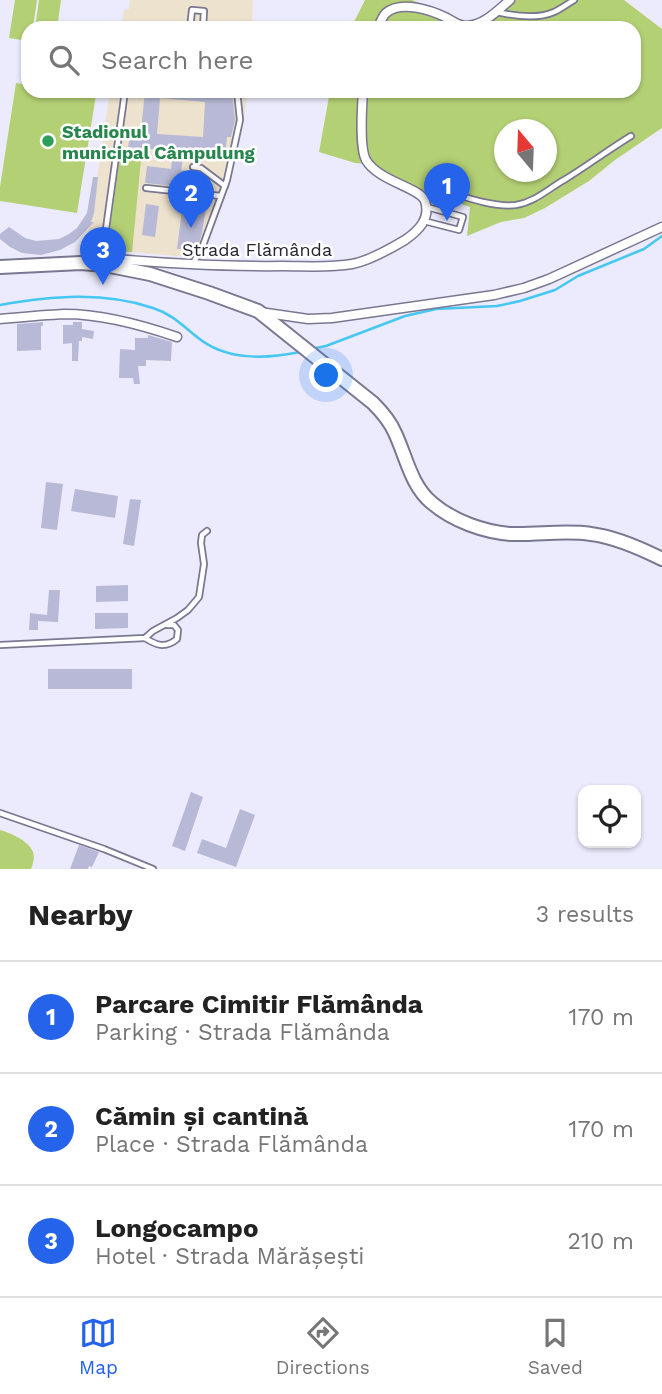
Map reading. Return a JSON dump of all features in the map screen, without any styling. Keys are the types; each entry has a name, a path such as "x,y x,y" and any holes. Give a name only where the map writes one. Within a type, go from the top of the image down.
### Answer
{"main road":[{"path":"0,267 81,263 105,265 150,274 258,311 385,415 422,492 431,503 449,515 489,531 510,534 593,534 662,559"}],"street":[{"path":"483,21 510,0"},
{"path":"382,21 386,12 405,5 428,9 451,21"},
{"path":"363,98 362,140 366,160 377,173 422,194 427,212 424,221"},
{"name":"Strada Flămânda","path":"81,263 102,258 191,265 354,264 390,249 411,236 424,221"},
{"path":"258,311 308,319 332,318 494,295 549,279 662,227"},
{"path":"0,319 67,314 90,316 133,324 177,337"}],"lane":[{"path":"496,12 510,15 547,15 574,0"},
{"path":"191,21 192,9 204,11 203,21"},
{"path":"102,258 124,98"},
{"path":"191,265 202,248 225,186 240,120 238,98"},
{"path":"424,221 459,230 463,217 426,204 432,187 500,204 527,202 631,136"},
{"path":"193,167 201,168 225,186"},
{"path":"146,188 221,196"},
{"path":"145,638 188,610 199,597 204,564 201,542 202,535 207,531"},
{"path":"0,645 145,638 156,645 164,646 177,639 178,630 174,625 162,625"},
{"path":"0,813 153,869"}],"shaded area":[{"path":"130,0 253,0 252,21 122,21 124,10 129,9"},
{"path":"109,98 247,98 243,123 202,258 106,250 81,251 90,225"}],"green space":[{"path":"15,0 37,0 34,21 21,21 21,40 9,38"},
{"path":"39,0 61,0 58,21 36,21"},
{"path":"365,0 412,0 459,21 354,21"},
{"path":"516,0 624,0 662,29 662,128 589,181 524,218 501,222 467,236 470,207 407,185 377,167 319,152 329,98 641,98 641,21 484,21 497,15"},
{"name":"Stadionul municipal Câmpulung","path":"16,83 21,84 21,98 96,98 77,213 0,201"},
{"path":"120,156 141,160 132,252 107,250"},
{"path":"0,830 28,844 34,856 31,869 0,869"}],"building":[{"path":"144,98 160,98 233,98 235,120 231,137 227,137 225,156 184,153 181,170 202,174 200,189 145,183 147,166 171,169 173,151 128,147 131,131 141,131","holes":["160,98 205,102 203,137 157,134"]},
{"path":"93,177 98,177 91,222 94,222 75,242 60,250 41,255 22,253 0,239 0,234 9,227 25,238 36,241 59,239 69,234 77,228 87,213"},
{"path":"183,203 206,208 198,246 191,254 183,253 184,249 177,249"},
{"path":"146,204 159,206 155,237 142,235"},
{"path":"43,322 41,350 17,351 17,324"},
{"path":"73,322 82,322 82,329 94,331 93,339 82,337 82,341 79,341 78,361 72,361 72,343 63,344 63,325 73,325"},
{"path":"148,335 172,342 171,361 146,360 146,366 138,366 140,384 134,384 133,378 119,378 120,349 135,350 135,338 148,338"},
{"path":"46,482 63,484 57,530 41,528"},
{"path":"75,489 118,496 115,518 71,511"},
{"path":"130,499 141,500 134,546 123,544"},
{"path":"128,585 128,601 96,602 96,586"},
{"path":"49,590 60,590 58,622 38,621 38,630 29,630 30,613 47,615"},
{"path":"95,613 128,613 128,628 95,629"},
{"path":"48,669 132,669 132,689 48,689"},
{"path":"191,792 203,797 185,851 172,846"},
{"path":"240,809 255,815 236,867 197,853 202,839 226,848"},
{"path":"79,845 99,852 92,867 70,869"}],"waterway":[{"path":"316,348 405,316 436,309 497,306 555,290 578,276 644,249 662,236"},
{"path":"0,305 38,299 115,299 160,311 208,345 233,354 260,357 300,352"}],"place":[{"name":"Stadionul municipal Câmpulung","path":"48,141"},
{"name":"Parcare Cimitir Flămânda","path":"447,221"},
{"name":"Cămin și cantină","path":"191,228"},
{"name":"Longocampo","path":"103,285"}]}
